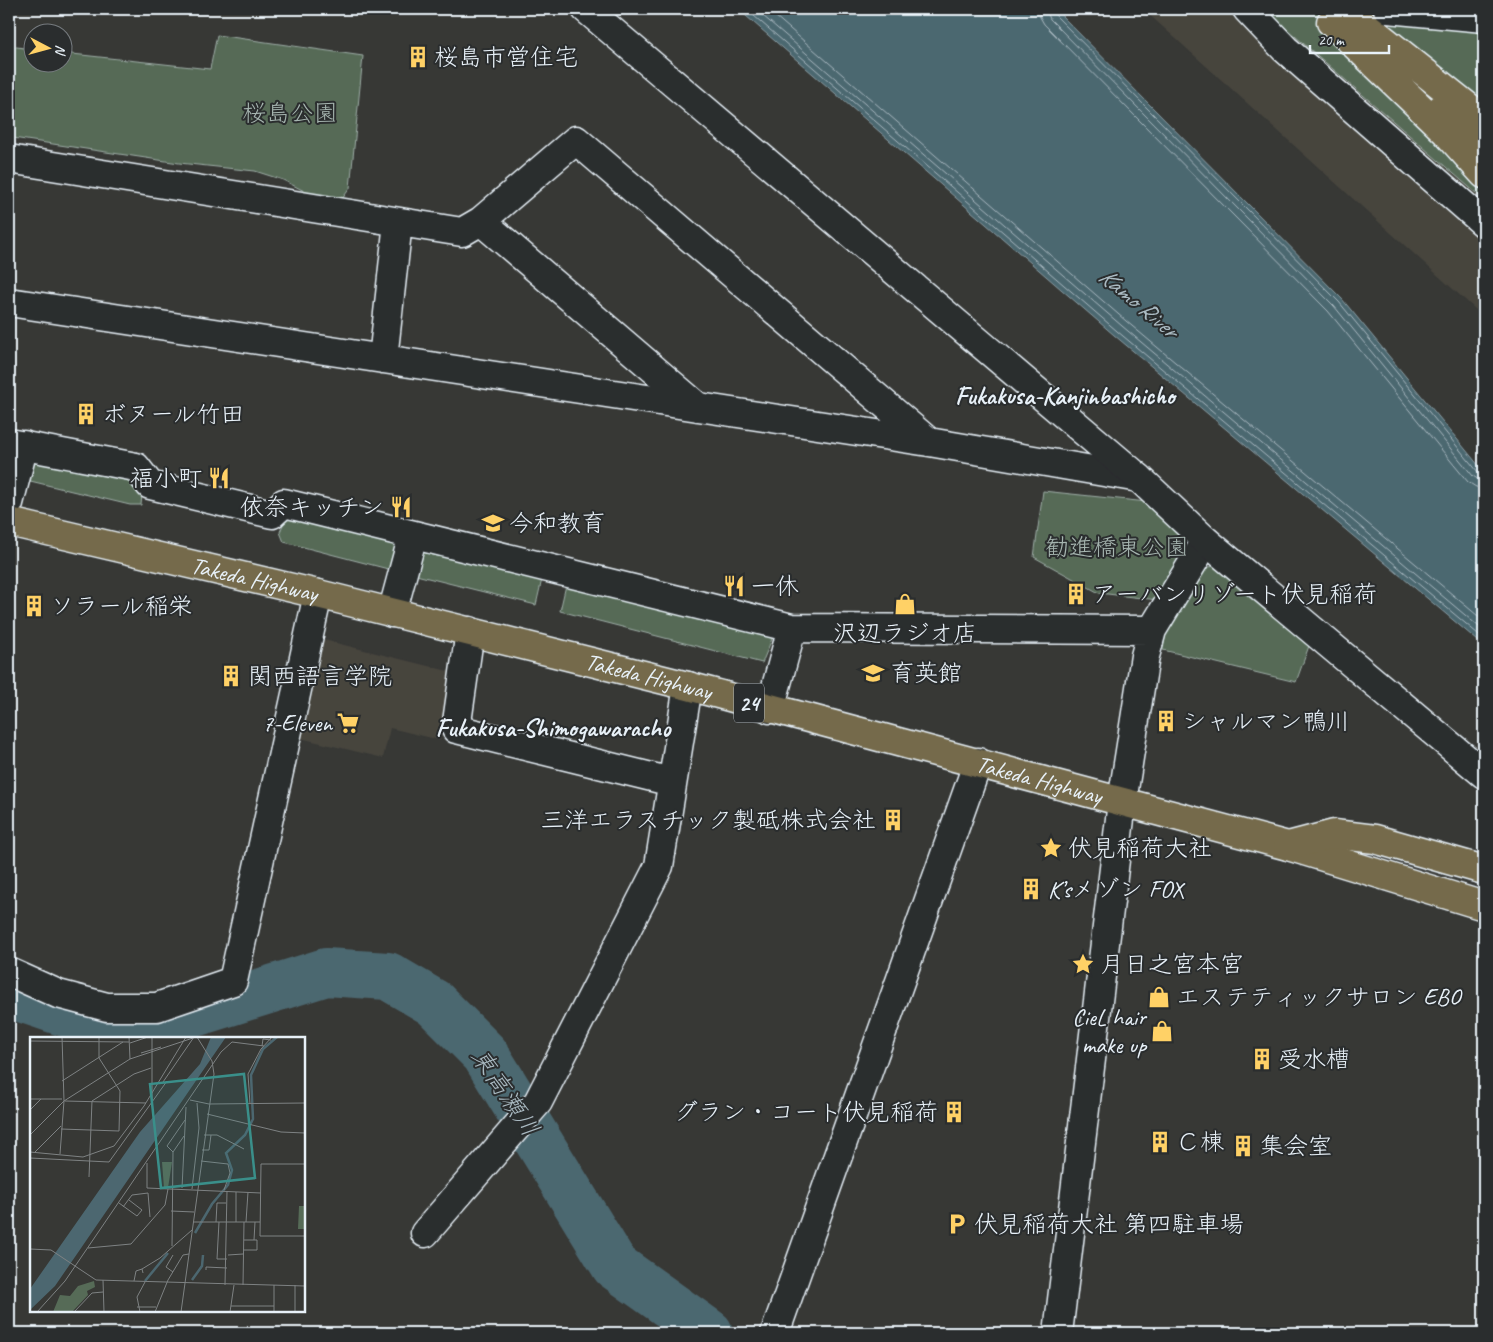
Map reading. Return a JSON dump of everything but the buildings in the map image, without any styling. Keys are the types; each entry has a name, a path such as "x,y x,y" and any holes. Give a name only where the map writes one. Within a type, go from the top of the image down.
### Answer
{"highway":[{"path":"1331,13 1484,119"},
{"path":"1331,13 1484,141"},
{"path":"1331,13 1484,174"},
{"name":"Takeda Highway","path":"9,522 318,594 688,686 1288,846 1484,906"},
{"path":"1288,846 1334,834 1376,839 1484,870"}],"street":[{"path":"586,9 1139,478 1206,541 1484,774"},
{"path":"1247,9 1285,49 1484,222"},
{"path":"1388,9 1484,18"},
{"path":"9,159 462,232 481,221 576,140 929,442"},
{"path":"481,221 698,407"},
{"path":"382,359 398,222"},
{"path":"9,302 929,442 1139,478"},
{"path":"9,503 16,444 136,467 150,485 272,514 284,503 792,628 1152,630"},
{"path":"392,613 413,535"},
{"path":"1058,1333 1122,802 1145,656 1152,630 1206,541"},
{"path":"9,972 58,994 107,1007 157,1007 232,981 318,594"},
{"path":"770,708 792,628"},
{"path":"470,631 456,729 672,782"},
{"path":"425,1234 538,1102 659,866 688,686"},
{"path":"775,1333 978,762"}],"shaded area":[{"path":"1143,9 1484,9 1484,317"},
{"path":"320,639 456,673 440,740 390,728 383,758 296,737"}],"green space":[{"path":"1277,9 1305,9 1484,24 1484,200 1273,17"},
{"name":"桜島公園","path":"217,35 363,56 350,188 342,199 308,193 283,180 255,171 179,163 9,136 9,46 22,48 22,72 72,72 72,54 210,69"},
{"path":"41,461 130,479 142,494 141,505 130,505 22,479 30,462"},
{"name":"勧進橋東公園","path":"1043,491 1147,502 1184,534 1182,554 1158,600 1099,593 1034,557"},
{"path":"286,517 400,543 392,570 284,542 280,532"},
{"path":"422,552 542,579 536,605 416,575"},
{"name":"勧進橋東公園","path":"1217,566 1309,646 1296,682 1163,650 1167,626 1200,568"},
{"path":"566,585 774,634 762,663 560,611"}],"water":[{"name":"Kamo River","path":"738,9 1055,9 1342,299 1484,472 1484,646 1114,335"}],"waterway":[{"name":"東高瀬川","path":"9,994 95,1023 146,1028 326,972 388,976 434,1003 485,1054 615,1266 709,1333"}],"place":[{"name":"桜島市営住宅","path":"418,57"},
{"name":"ボヌール竹田","path":"86,414"},
{"name":"福小町","path":"219,478"},
{"name":"依奈キッチン","path":"401,507"},
{"name":"今和教育","path":"493,523"},
{"name":"一休","path":"734,586"},
{"name":"アーバンリゾート伏見稲荷","path":"1076,594"},
{"name":"沢辺ラジオ店","path":"905,604"},
{"name":"ソラール稲栄","path":"34,606"},
{"name":"育英館","path":"873,673"},
{"name":"関西語言学院","path":"231,676"},
{"name":"シャルマン鴨川","path":"1166,721"},
{"name":"7-Eleven","path":"348,723"},
{"name":"三洋エラスチック製砥株式会社","path":"893,820"},
{"name":"伏見稲荷大社","path":"1051,848"},
{"name":"K’sメゾン FOX","path":"1031,889"},
{"name":"月日之宮本宮","path":"1083,964"},
{"name":"エステティックサロン EBO","path":"1159,997"},
{"name":"CieL hair make up","path":"1162,1031"},
{"name":"受水槽","path":"1262,1059"},
{"name":"グラン・コート伏見稲荷","path":"954,1112"},
{"name":"Ｃ棟","path":"1160,1142"},
{"name":"集会室","path":"1243,1146"},
{"name":"伏見稲荷大社 第四駐車場","path":"957,1224"}],"district":[{"name":"Fukakusa-Kanjinbashicho","path":"1065,395"},
{"name":"Fukakusa-Shimogawaracho","path":"553,727"}]}
